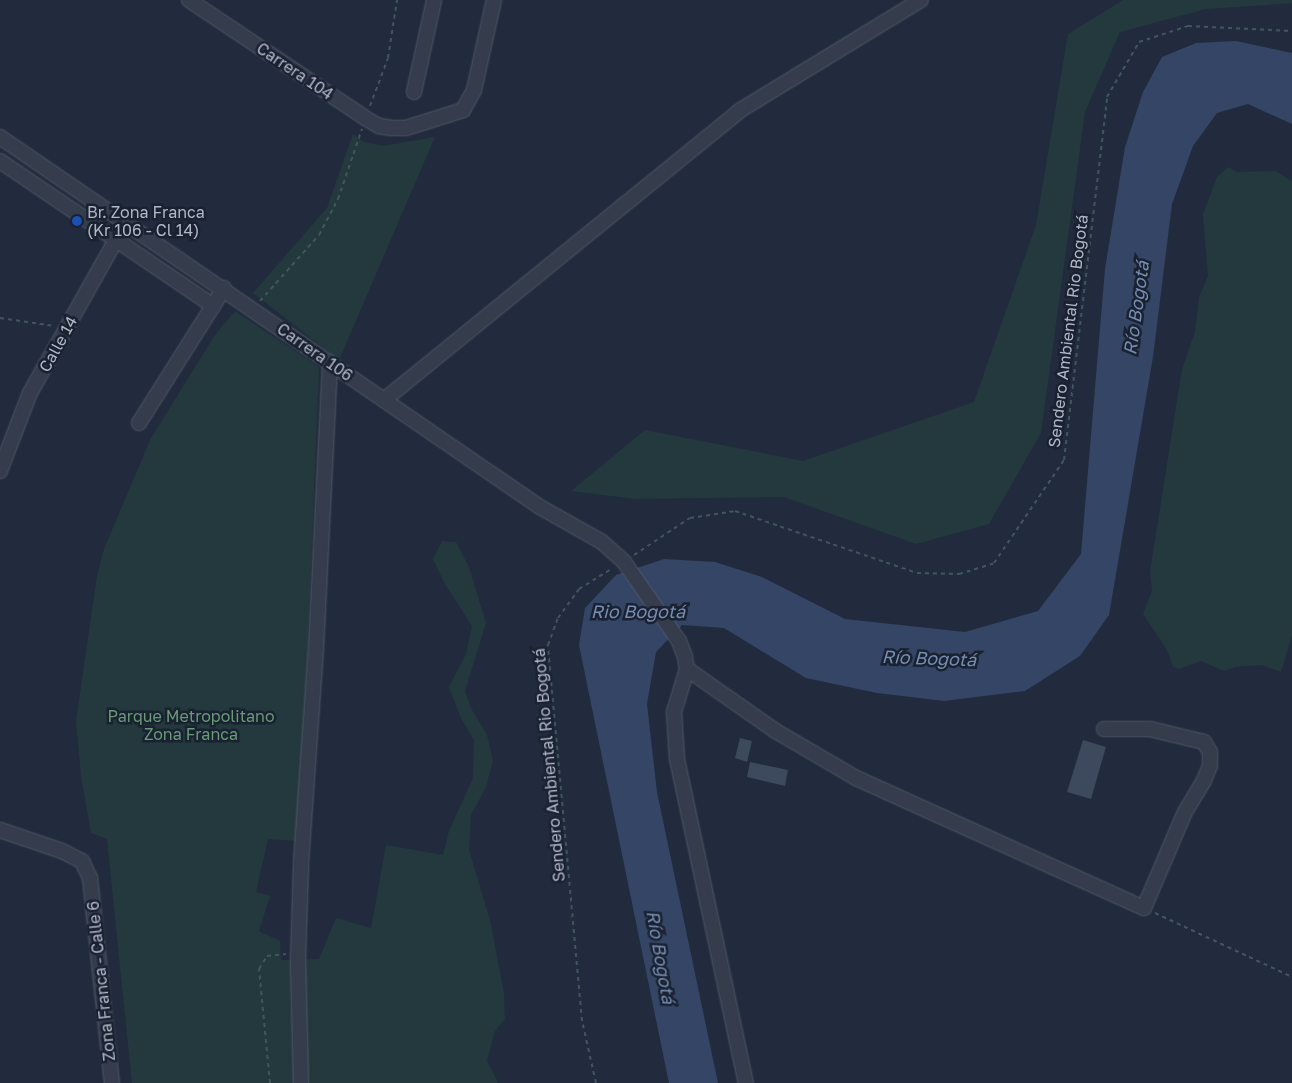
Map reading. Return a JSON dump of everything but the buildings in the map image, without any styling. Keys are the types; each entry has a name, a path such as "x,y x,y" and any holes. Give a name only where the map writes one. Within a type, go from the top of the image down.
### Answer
{"street":[{"name":"Carrera 104","path":"189,0 365,118 379,126 406,128 463,110 474,90 494,0"},
{"path":"414,92 434,0"},
{"path":"384,400 739,112 921,0"},
{"name":"Carrera 106","path":"0,137 224,288 540,507 602,542 626,564 679,641 687,670"},
{"path":"0,161 213,306"},
{"name":"Calle 14","path":"0,471 30,393 126,222"},
{"path":"138,424 224,288"},
{"path":"301,1083 298,960 301,863 316,649 330,362"},
{"path":"746,1083 677,759 674,712 687,670 774,730 856,778 1144,908 1185,812 1210,766 1210,752 1204,742 1150,729 1104,729"},
{"name":"Zona Franca - Calle 6","path":"0,830 62,851 82,861 90,878 112,1083"}],"path":[{"path":"253,308 319,234 338,199 365,118 388,58 397,0"},
{"name":"Sendero Ambiental Rio Bogotá","path":"596,1083 582,1021 548,645 558,618 580,588 626,564 690,518 735,511 917,573 959,574 994,563 1064,460 1107,97 1139,42 1188,26 1292,31"},
{"path":"0,318 66,328"},
{"path":"1144,908 1292,978"},
{"path":"270,1083 259,969 267,956 291,954"}],"green space":[{"path":"1123,0 1292,0 1292,3 1206,9 1120,32 1085,112 1041,433 989,524 916,544 784,497 635,499 571,491 645,430 803,461 974,402 1036,225 1068,34"},
{"path":"353,134 364,142 383,146 435,137 339,360 253,293 327,208"},
{"path":"1228,167 1237,172 1275,171 1292,181 1292,635 1281,672 1262,665 1235,667 1224,671 1201,661 1179,669 1173,667 1167,650 1143,614 1152,591 1150,572 1182,369 1195,332 1199,297 1208,276 1203,214 1217,177"},
{"name":"Parque Metropolitano Zona Franca","path":"235,311 319,367 304,742 296,841 268,839 256,892 270,896 259,931 280,941 281,960 319,959 336,918 371,928 386,845 443,855 449,831 473,778 474,740 461,718 449,687 466,654 472,626 445,584 433,559 442,541 456,542 469,567 486,623 465,691 471,708 487,735 493,761 486,787 471,815 469,850 490,920 504,993 505,1019 495,1031 487,1061 498,1083 132,1083 107,839 91,833 81,776 76,721 97,576 104,549 151,438 215,335"}],"water":[{"name":"Rio Bogotá","path":"1236,41 1292,53 1292,124 1248,104 1217,113 1193,146 1172,204 1153,357 1109,615 1080,656 1025,691 944,701 877,693 806,678 724,628 682,625 656,652 647,704 657,792 718,1083 669,1083 579,645 585,608 616,575 664,559 715,562 762,577 845,619 965,632 1038,611 1081,554 1105,269 1125,147 1143,92 1162,57 1196,43"}],"place":[{"name":"Br. Zona Franca (Kr 106 - Cl 14)","path":"77,221"}],"water label":[{"name":"Río Bogotá","path":"1136,308"},
{"name":"Río Bogotá","path":"929,658"},
{"name":"Río Bogotá","path":"661,957"}]}
